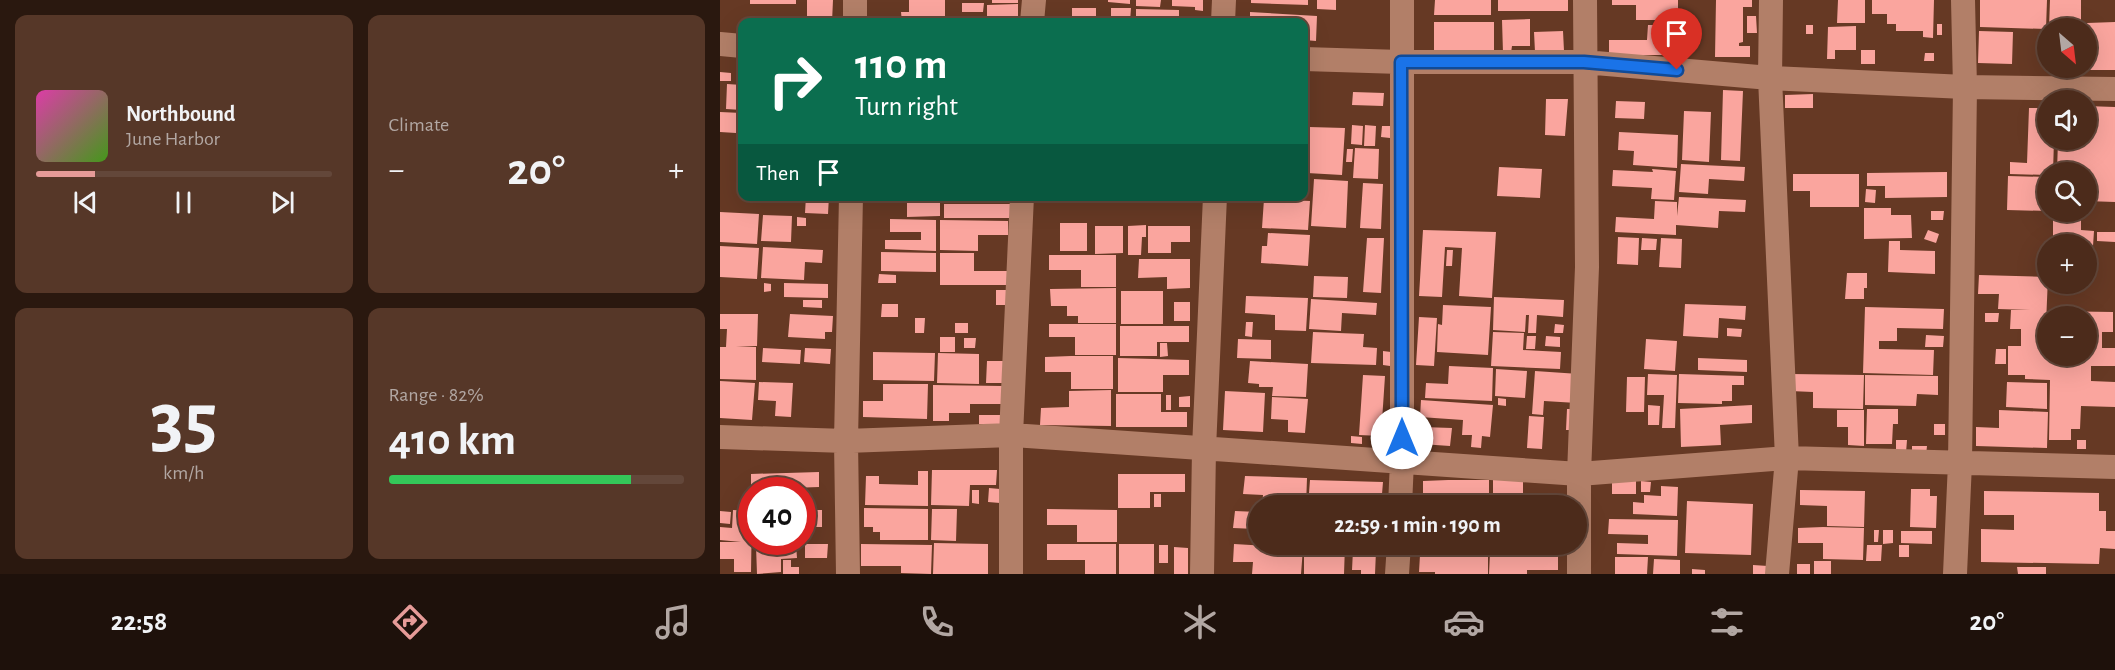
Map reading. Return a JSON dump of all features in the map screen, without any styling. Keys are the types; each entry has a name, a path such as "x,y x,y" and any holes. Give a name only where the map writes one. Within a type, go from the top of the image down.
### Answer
{"street":[{"path":"855,0 855,18"},
{"path":"1032,18 1034,0"},
{"path":"1223,18 1224,0"},
{"path":"1400,495 1402,0"},
{"path":"1579,574 1579,474 1587,267 1585,0"},
{"path":"1771,0 1770,78 1787,458 1777,574"},
{"path":"1955,574 1960,463 1965,87 1963,0"},
{"path":"720,44 738,46"},
{"path":"1308,59 1401,62 1584,62 1770,78 1965,87 2115,89"},
{"path":"848,574 846,441 851,201"},
{"path":"1011,574 1011,435 1022,201"},
{"path":"1202,574 1204,449 1215,201"},
{"path":"720,436 846,441 1011,435 1579,474 1787,458 2115,467"},
{"path":"1397,574 1398,555"}],"building":[{"path":"750,0 796,0 796,4 750,4"},
{"path":"807,0 833,0 832,18 807,18"},
{"path":"909,0 945,0 945,18 902,18 901,12 909,12"},
{"path":"992,0 1018,0 1018,3 992,3"},
{"path":"1108,0 1130,0 1130,4 1108,2"},
{"path":"1136,0 1161,0 1160,7 1136,6"},
{"path":"1172,0 1203,0 1203,11 1195,10 1195,7 1172,6"},
{"path":"1251,0 1308,0 1308,5 1251,3"},
{"path":"1317,0 1336,0 1336,10 1317,9"},
{"path":"1435,0 1491,0 1491,15 1434,15"},
{"path":"1498,0 1568,0 1568,11 1498,11"},
{"path":"1612,0 1678,0 1678,20 1636,20 1636,5 1612,5"},
{"path":"1716,0 1752,0 1752,7 1743,7 1743,42 1739,43 1739,46 1750,46 1750,57 1715,57"},
{"path":"1838,0 1865,0 1865,23 1837,23"},
{"path":"1872,0 1934,0 1933,38 1923,37 1923,31 1896,31 1896,24 1887,24 1887,14 1872,14"},
{"path":"1980,0 2047,0 2046,18 2037,18 2037,29 1980,27"},
{"path":"2050,0 2081,0 2081,18 2049,18"},
{"path":"962,3 984,3 983,12 962,12"},
{"path":"1018,4 1018,18 987,18 987,5"},
{"path":"1072,8 1096,8 1096,18 1072,18"},
{"path":"1111,8 1131,8 1130,18 1111,18"},
{"path":"1136,9 1179,10 1179,18 1136,18"},
{"path":"1250,12 1317,16 1316,41 1308,40 1308,18 1250,18"},
{"path":"954,16 983,16 983,18 954,18"},
{"path":"1747,16 1756,16 1757,33 1747,33"},
{"path":"1530,19 1530,46 1512,46 1511,53 1503,53 1502,20"},
{"path":"1434,22 1494,22 1494,51 1434,51"},
{"path":"2115,22 2115,70 2097,70 2097,23"},
{"path":"1937,24 1942,24 1942,35 1937,35"},
{"path":"1648,25 1677,25 1677,55 1609,55 1609,40 1647,40"},
{"path":"1806,25 1813,25 1813,34 1806,34"},
{"path":"1856,26 1856,50 1835,50 1835,59 1827,59 1828,27"},
{"path":"1563,31 1564,51 1535,52 1534,32"},
{"path":"1979,31 2013,32 2012,64 1978,63"},
{"path":"1861,50 1875,50 1875,64 1861,64"},
{"path":"1925,53 1934,53 1934,61 1924,61"},
{"path":"720,72 731,73 731,81 720,81"},
{"path":"727,84 738,85 738,110 726,109"},
{"path":"1723,90 1743,91 1740,161 1721,160"},
{"path":"1353,92 1384,93 1383,106 1352,105"},
{"path":"1813,94 1813,108 1785,108 1785,95"},
{"path":"1546,99 1568,99 1565,136 1545,135"},
{"path":"1616,101 1645,102 1644,119 1615,118"},
{"path":"2097,106 2115,107 2115,202 2097,201 2097,162 2057,162 2058,150 2097,150"},
{"path":"2029,108 2037,108 2037,150 2054,150 2053,162 2037,162 2037,175 2010,174 2010,162 2027,163"},
{"path":"1684,111 1711,112 1709,162 1682,160"},
{"path":"720,112 738,113 738,143 736,143 736,133 720,132"},
{"path":"1352,125 1363,126 1362,145 1351,144"},
{"path":"1365,125 1376,126 1375,146 1364,146"},
{"path":"1382,126 1390,126 1390,138 1381,137"},
{"path":"1309,127 1345,128 1342,175 1308,173"},
{"path":"1619,132 1678,135 1677,168 1633,165 1634,151 1618,150"},
{"path":"1355,148 1379,149 1378,179 1353,178"},
{"path":"1347,149 1353,149 1352,162 1346,162"},
{"path":"1681,164 1745,167 1744,181 1709,179 1708,194 1679,192"},
{"path":"1499,167 1542,169 1540,198 1497,196"},
{"path":"1652,169 1676,171 1674,200 1651,199 1652,188 1612,186 1613,170 1653,172"},
{"path":"1947,172 1947,197 1885,198 1885,186 1867,186 1867,173"},
{"path":"1793,174 1859,174 1859,207 1810,207 1810,191 1793,191"},
{"path":"2008,176 2037,177 2037,211 2007,210"},
{"path":"1314,179 1348,181 1346,228 1311,226"},
{"path":"1363,183 1383,184 1381,229 1360,228"},
{"path":"1866,189 1876,190 1875,203 1865,202"},
{"path":"1679,197 1746,200 1745,212 1719,211 1718,228 1676,225 1676,235 1615,232 1616,217 1654,219 1655,201 1677,202 1677,216"},
{"path":"806,201 829,201 828,214 805,213"},
{"path":"907,201 940,201 940,216 907,217"},
{"path":"947,201 969,201 969,203 947,203"},
{"path":"1264,201 1310,201 1308,230 1262,228"},
{"path":"944,204 1017,204 1017,218 944,218"},
{"path":"1864,208 1891,208 1891,215 1911,215 1912,238 1864,239"},
{"path":"1931,211 1944,211 1943,220 1931,220"},
{"path":"720,212 759,214 757,244 720,242"},
{"path":"763,215 792,216 791,242 761,241"},
{"path":"797,217 806,218 806,226 797,226"},
{"path":"890,219 936,220 936,251 885,249 885,240 921,240 921,232 890,232"},
{"path":"940,220 1008,221 1008,235 978,235 978,251 940,250"},
{"path":"2053,222 2081,222 2081,230 2094,231 2094,234 2053,234"},
{"path":"1060,223 1087,223 1087,251 1060,251"},
{"path":"1146,225 1146,237 1142,237 1141,255 1128,255 1128,226"},
{"path":"1095,226 1123,226 1123,253 1095,254"},
{"path":"1148,226 1190,226 1190,242 1171,242 1171,253 1148,253"},
{"path":"1423,230 1496,232 1492,298 1459,296 1462,248 1445,247 1442,297 1419,296"},
{"path":"1928,230 1939,234 1936,243 1924,239"},
{"path":"2097,232 2115,232 2115,242 2097,241"},
{"path":"1268,233 1310,235 1308,266 1261,263 1262,246 1267,246"},
{"path":"1618,237 1639,238 1638,265 1617,264"},
{"path":"1367,238 1384,238 1381,293 1363,292"},
{"path":"1642,238 1657,239 1656,250 1641,250"},
{"path":"1661,238 1682,239 1681,268 1659,267"},
{"path":"1889,241 1900,241 1900,250 1935,251 1935,274 1888,272"},
{"path":"720,246 759,248 757,279 720,277"},
{"path":"763,247 823,250 822,263 805,262 804,280 761,278"},
{"path":"1447,250 1453,250 1452,266 1446,266"},
{"path":"881,252 936,253 936,272 881,271"},
{"path":"940,253 974,253 974,271 1007,271 1007,285 940,285"},
{"path":"1049,255 1116,255 1116,287 1081,287 1081,270 1049,270"},
{"path":"1139,259 1190,259 1190,288 1167,289 1167,277 1138,278"},
{"path":"1847,273 1867,273 1864,299 1845,299"},
{"path":"879,274 896,275 896,283 878,283"},
{"path":"1979,275 2037,277 2037,294 2047,294 2046,306 2037,306 2037,366 2091,366 2091,381 2115,382 2115,407 2081,406 2080,429 2071,429 2071,440 2049,440 2050,380 2025,379 2025,375 2008,375 2008,346 2021,346 2021,329 2010,329 2011,310 2030,310 1998,309 1999,294 1978,294"},
{"path":"1314,276 1348,277 1347,298 1313,297"},
{"path":"764,283 771,284 771,291 764,292"},
{"path":"784,283 828,284 828,298 784,297"},
{"path":"1116,288 1116,323 1078,323 1078,316 1067,316 1067,306 1051,306 1050,289"},
{"path":"996,290 1010,290 1010,305 996,305"},
{"path":"1121,291 1163,291 1163,324 1121,324"},
{"path":"1246,296 1308,298 1306,331 1275,330 1275,315 1245,313"},
{"path":"1494,297 1564,300 1563,317 1537,315 1536,333 1528,333 1529,315 1526,315 1525,332 1493,330"},
{"path":"1311,299 1377,303 1376,315 1342,313 1341,331 1309,329"},
{"path":"803,300 822,300 822,308 803,307"},
{"path":"1174,302 1190,302 1190,321 1174,321"},
{"path":"882,304 898,304 898,317 881,317"},
{"path":"1685,304 1746,306 1745,320 1719,318 1718,338 1683,336"},
{"path":"1443,305 1491,307 1488,355 1437,352 1438,324 1442,325"},
{"path":"1865,307 1944,309 1943,329 1897,328 1897,341 1879,341 1879,349 1934,350 1933,375 1863,373"},
{"path":"2097,312 2113,312 2113,332 2102,332 2102,348 2115,348 2115,366 2097,366"},
{"path":"1985,313 1999,313 1998,322 1985,322"},
{"path":"720,314 758,314 757,346 736,346 756,347 756,380 720,379 720,347 726,347 727,329 720,329"},
{"path":"790,314 833,316 832,332 825,332 825,339 788,337"},
{"path":"1419,317 1437,318 1434,366 1416,365"},
{"path":"915,318 925,318 924,333 915,333"},
{"path":"1246,322 1253,322 1252,337 1245,336"},
{"path":"955,323 968,323 968,333 955,333"},
{"path":"1049,324 1116,324 1116,355 1075,355 1075,337 1049,337"},
{"path":"1555,324 1564,325 1563,333 1554,333"},
{"path":"1120,326 1189,326 1189,342 1157,342 1157,356 1120,356"},
{"path":"1727,328 1742,329 1741,337 1727,336"},
{"path":"1313,332 1364,334 1363,347 1377,348 1376,365 1311,363"},
{"path":"1493,332 1524,333 1523,350 1561,352 1560,369 1491,366"},
{"path":"1926,335 1944,336 1943,347 1925,347"},
{"path":"1527,336 1536,336 1535,349 1526,349"},
{"path":"1546,336 1560,337 1560,347 1545,346"},
{"path":"940,337 955,337 955,352 940,352"},
{"path":"964,338 976,338 975,348 964,348"},
{"path":"1238,339 1271,340 1271,359 1237,358"},
{"path":"1646,339 1677,341 1675,371 1644,369"},
{"path":"1160,343 1167,343 1168,356 1160,357"},
{"path":"763,348 801,350 800,364 762,362"},
{"path":"805,348 831,349 830,364 804,362"},
{"path":"1996,349 2006,349 2006,364 1995,364"},
{"path":"1383,351 1391,352 1390,366 1383,365"},
{"path":"873,352 935,353 934,381 873,380"},
{"path":"938,353 979,354 979,384 937,383"},
{"path":"1113,356 1113,389 1071,389 1071,372 1045,372 1045,357"},
{"path":"1118,358 1189,360 1189,375 1163,375 1163,392 1118,392"},
{"path":"1698,358 1747,360 1747,372 1698,370"},
{"path":"987,361 1006,361 1006,383 986,383"},
{"path":"1250,361 1308,364 1306,397 1272,396 1273,387 1259,387 1259,384 1248,383"},
{"path":"1449,366 1493,368 1492,401 1425,398 1426,383 1448,384"},
{"path":"1496,369 1527,371 1525,398 1495,396"},
{"path":"1535,371 1579,374 1577,403 1544,401 1543,415 1532,414"},
{"path":"1648,374 1677,375 1675,428 1662,428 1664,395 1647,395"},
{"path":"1679,374 1744,376 1744,385 1732,385 1732,401 1722,401 1722,404 1678,403"},
{"path":"1791,374 1864,375 1863,409 1813,408 1813,392 1790,391"},
{"path":"1363,375 1385,376 1381,436 1359,435"},
{"path":"1865,375 1938,376 1938,395 1917,394 1916,406 1865,405"},
{"path":"1627,377 1645,377 1644,412 1626,412"},
{"path":"720,381 755,383 752,420 720,418"},
{"path":"759,382 793,383 791,417 775,416 776,401 758,400"},
{"path":"2007,382 2047,383 2047,409 2006,407"},
{"path":"883,384 928,384 927,419 863,417 863,401 883,401"},
{"path":"933,385 1002,386 1002,404 970,404 970,413 949,413 949,421 933,421"},
{"path":"1111,390 1111,426 1040,425 1041,408 1069,407 1069,391"},
{"path":"1225,391 1265,393 1263,432 1223,430"},
{"path":"1116,394 1161,394 1161,412 1187,412 1187,427 1116,427"},
{"path":"1166,395 1171,395 1171,410 1166,410"},
{"path":"1190,396 1190,407 1179,407 1179,397"},
{"path":"1272,397 1308,399 1305,433 1288,432 1288,420 1271,419"},
{"path":"1498,398 1506,399 1506,406 1498,405"},
{"path":"1421,400 1493,405 1490,437 1482,436 1481,448 1471,447 1472,435 1462,435 1463,420 1420,417"},
{"path":"1648,405 1660,406 1659,425 1648,425"},
{"path":"1752,405 1752,423 1720,425 1721,445 1681,447 1680,409"},
{"path":"1567,409 1574,409 1573,430 1566,430"},
{"path":"1867,409 1898,409 1898,424 1893,424 1892,444 1866,444"},
{"path":"1837,410 1864,410 1864,446 1848,445 1848,427 1837,427"},
{"path":"1999,410 2048,412 2047,448 1976,446 1976,427 1999,428"},
{"path":"979,415 1002,415 1002,424 979,424"},
{"path":"1529,416 1544,417 1542,449 1527,448"},
{"path":"1934,424 1945,424 1945,435 1934,435"},
{"path":"1422,427 1452,428 1450,446 1421,444"},
{"path":"1351,436 1362,437 1362,444 1351,443"},
{"path":"1896,440 1907,440 1906,453 1896,453"},
{"path":"2077,440 2086,440 2086,449 2077,449"},
{"path":"1912,446 1927,446 1926,455 1912,454"},
{"path":"932,470 997,470 996,485 970,485 969,506 931,505"},
{"path":"918,471 928,471 928,506 865,505 866,476 879,476 879,484 918,485"},
{"path":"819,472 819,487 816,487 816,477 751,477 751,474"},
{"path":"1118,474 1185,474 1185,492 1150,492 1150,508 1118,508"},
{"path":"1245,476 1307,478 1306,495 1243,494"},
{"path":"1310,480 1383,482 1382,495 1315,495 1315,493 1309,493"},
{"path":"1489,480 1489,495 1423,495 1423,481"},
{"path":"1493,480 1523,480 1523,495 1493,495"},
{"path":"1612,480 1636,480 1636,494 1612,494"},
{"path":"1641,481 1651,482 1650,492 1641,492"},
{"path":"1661,486 1678,487 1677,516 1633,514 1633,502 1644,503 1644,495 1661,496"},
{"path":"989,488 1000,489 1000,503 988,502"},
{"path":"1911,489 1930,489 1930,496 1937,496 1936,528 1910,527"},
{"path":"972,490 979,490 979,504 972,503"},
{"path":"1800,490 1865,491 1864,527 1827,526 1827,506 1800,505"},
{"path":"1984,491 2099,493 2099,511 2106,511 2106,531 2115,531 2115,549 2100,548 2099,564 1981,562 1981,529 2014,530 2014,515 1984,515"},
{"path":"1154,494 1161,494 1161,507 1154,507"},
{"path":"1687,501 1753,504 1751,555 1685,553"},
{"path":"864,508 928,509 928,540 880,540 880,532 873,532 873,527 864,527"},
{"path":"932,509 957,509 956,541 931,540"},
{"path":"1047,509 1117,510 1117,542 1077,542 1077,525 1047,525"},
{"path":"733,510 738,510 738,542 720,540 720,527 732,528"},
{"path":"816,510 822,510 822,527 816,527"},
{"path":"720,511 731,512 730,524 720,523"},
{"path":"1235,511 1248,512 1248,529 1233,528"},
{"path":"1609,519 1678,520 1677,556 1617,554 1617,543 1648,544 1648,535 1608,534"},
{"path":"1798,528 1864,528 1863,560 1823,559 1823,543 1798,543"},
{"path":"1874,530 1879,530 1878,542 1874,542"},
{"path":"1883,530 1893,530 1893,543 1883,544"},
{"path":"1901,531 1932,531 1932,544 1901,543"},
{"path":"720,542 738,542 738,555 751,555 751,572 734,572 734,559 720,559"},
{"path":"934,543 988,544 988,574 933,574"},
{"path":"816,544 828,544 827,558 805,558 805,555 816,555"},
{"path":"861,544 932,545 931,574 901,573 901,566 861,566"},
{"path":"1047,544 1116,544 1116,574 1085,574 1085,560 1047,560"},
{"path":"1119,544 1154,544 1154,574 1119,574"},
{"path":"1234,544 1248,545 1248,555 1302,555 1301,574 1252,574 1253,562 1233,562"},
{"path":"1159,545 1168,545 1168,563 1159,563"},
{"path":"1867,545 1882,545 1881,561 1866,561"},
{"path":"1899,545 1909,545 1909,557 1899,557"},
{"path":"1174,547 1188,548 1188,574 1174,574"},
{"path":"756,555 797,555 797,558 781,559 781,572 757,574"},
{"path":"1304,555 1345,555 1344,574 1304,574"},
{"path":"1353,555 1376,555 1375,574 1361,574 1361,570 1352,570"},
{"path":"1420,555 1488,556 1488,574 1419,572"},
{"path":"1490,555 1558,555 1558,570 1527,570 1527,574 1489,574"},
{"path":"1615,557 1648,557 1647,574 1615,574"},
{"path":"1654,559 1680,560 1680,574 1653,574"},
{"path":"783,560 791,560 791,567 799,567 799,574 783,574"},
{"path":"1814,561 1831,561 1831,574 1814,574"},
{"path":"1797,564 1810,564 1810,574 1797,574"},
{"path":"1753,565 1768,566 1768,574 1753,574"},
{"path":"2017,567 2046,567 2046,574 2018,574"},
{"path":"1692,569 1705,570 1705,574 1692,574"}],"route":[{"path":"1402,438 1401,62 1584,62 1677,70"}]}
